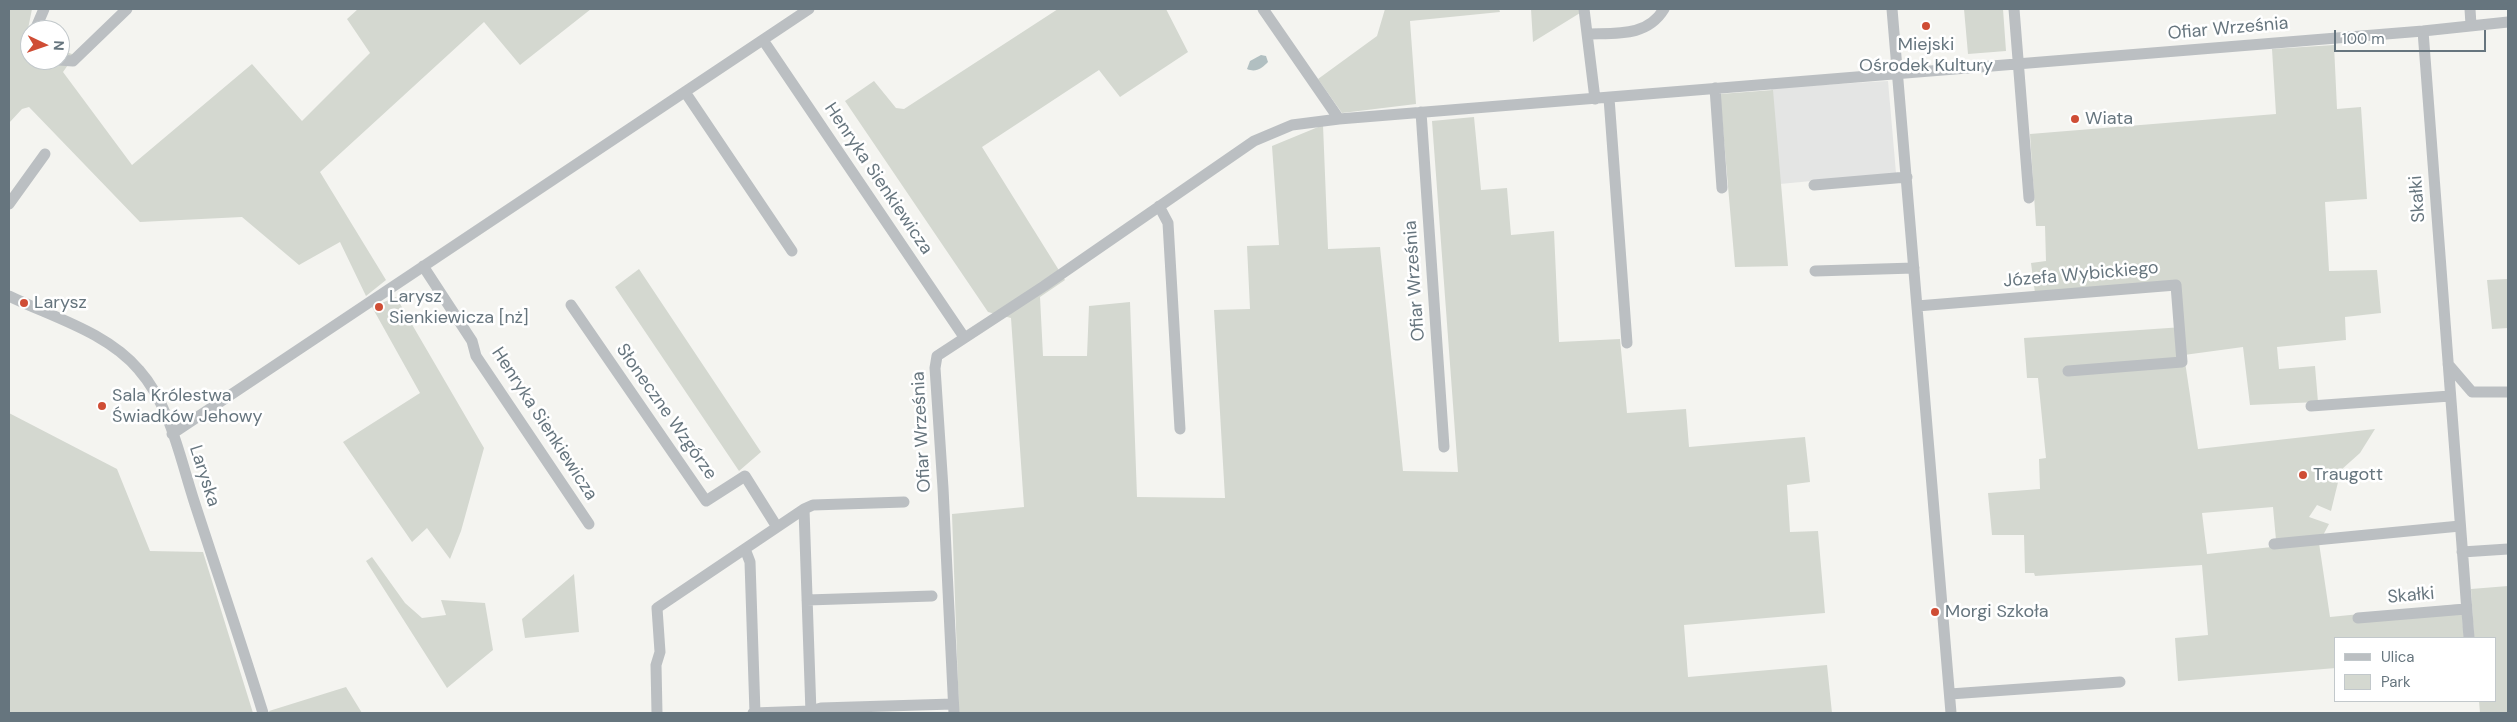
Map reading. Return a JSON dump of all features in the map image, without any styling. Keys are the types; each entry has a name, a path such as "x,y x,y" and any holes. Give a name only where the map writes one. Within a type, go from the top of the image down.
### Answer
{"street":[{"path":"70,61 73,61 127,9"},
{"path":"172,434 809,9"},
{"path":"1263,9 1338,119"},
{"path":"1584,9 1595,99"},
{"path":"1588,34 1627,32 1642,29 1657,21 1664,9"},
{"path":"1892,9 1951,713"},
{"path":"2014,9 2029,198"},
{"path":"2470,9 2471,25"},
{"name":"Ofiar Września","path":"953,709 943,488 934,368 937,356 1254,141 1292,125 1338,119 2423,31 2508,22"},
{"name":"Skałki","path":"2423,31 2469,637"},
{"name":"Henryka Sienkiewicza","path":"763,40 964,337"},
{"path":"1715,88 1722,188"},
{"path":"684,92 792,251"},
{"path":"1609,98 1627,343"},
{"name":"Ofiar Września","path":"1421,112 1444,447"},
{"path":"9,204 45,154"},
{"path":"1814,185 1907,177"},
{"path":"1159,206 1168,222 1180,429"},
{"name":"Henryka Sienkiewicza","path":"423,266 472,341 476,356 589,524"},
{"path":"1815,271 1914,268"},
{"name":"Józefa Wybickiego","path":"1917,306 2176,285 2182,362 2068,371"},
{"name":"Laryska","path":"9,296 101,339 117,349 148,381 165,413 263,713"},
{"name":"Słoneczne Wzgórze","path":"571,305 706,501 745,476 777,527"},
{"path":"2448,364 2472,392 2508,392"},
{"path":"2311,406 2450,396"},
{"path":"656,713 656,665 660,652 657,608 804,509 813,505 904,502"},
{"path":"804,509 811,712"},
{"path":"2274,544 2460,526"},
{"path":"745,549 750,562 754,713 811,712 821,708 953,709"},
{"path":"2462,552 2508,549"},
{"path":"807,600 932,596"},
{"name":"Skałki","path":"2358,618 2466,609"},
{"path":"1950,694 2120,682"}],"shaded area":[{"path":"1261,55 1266,56 1268,62 1256,70 1247,69 1250,61"},
{"path":"1888,81 1896,173 1780,184 1771,88"}],"green space":[{"path":"9,9 32,9 30,20 20,20 20,70 64,70 63,72 132,165 252,64 302,121 370,53 347,19 358,9 591,9 520,65 484,22 320,172 386,280 366,296 340,242 299,265 242,217 140,222 29,107 22,109 9,123"},
{"path":"1058,9 1166,9 1188,52 1120,97 1099,70 982,147 1065,280 1040,297 1043,356 1087,356 1089,306 1130,302 1137,497 1225,498 1214,310 1250,309 1247,246 1279,245 1272,146 1323,125 1328,249 1380,247 1403,471 1458,472 1432,121 1474,117 1481,190 1507,188 1511,235 1554,231 1559,342 1620,339 1627,413 1686,409 1689,447 1805,437 1810,482 1787,485 1790,532 1818,531 1825,613 1684,625 1688,677 1827,665 1832,713 959,713 952,514 1024,507 1011,318 988,312 845,101 874,81 896,108 904,109"},
{"path":"1385,9 1499,9 1500,12 1410,21 1416,104 1342,113 1318,79 1377,36"},
{"path":"1531,9 1580,9 1580,13 1533,42"},
{"path":"1964,9 2003,9 2006,51 1968,54"},
{"path":"2334,45 2337,109 2361,107 2367,199 2325,202 2329,271 2377,270 2381,313 2345,317 2346,340 2277,347 2279,369 2315,366 2318,402 2250,405 2243,347 2184,355 2198,449 2375,429 2360,453 2341,470 2331,511 2317,505 2309,517 2329,524 2319,543 2330,617 2461,604 2464,637 2334,637 2334,668 2178,681 2175,638 2208,635 2202,565 2035,576 2034,573 2025,573 2024,535 1992,535 1988,493 2040,489 2039,459 2046,458 2038,378 2027,378 2024,338 2183,327 2179,281 2035,293 2031,263 2046,261 2045,226 2036,226 2030,134 2276,114 2272,49","holes":["2273,507 2276,540 2272,547 2207,554 2202,513"]},
{"path":"70,53 75,55 70,62"},
{"path":"1773,90 1788,266 1735,267 1720,94"},
{"path":"639,269 761,452 739,471 615,287"},
{"path":"2508,279 2508,328 2492,329 2487,280"},
{"path":"396,297 484,448 461,531 450,559 427,528 412,542 343,442 420,393 372,307"},
{"path":"9,413 117,469 150,551 203,552 253,713 9,713"},
{"path":"372,557 405,603 422,618 446,615 441,600 485,603 493,650 447,688 366,561"},
{"path":"574,574 579,632 525,638 522,619"},
{"path":"2508,586 2508,713 2480,713 2479,702 2497,702 2497,637 2474,637 2471,589"},
{"path":"346,687 362,713 270,713 269,711"}],"place":[{"name":"Miejski Ośrodek Kultury","path":"1926,26"},
{"name":"Wiata","path":"2075,119"},
{"name":"Larysz","path":"24,303"},
{"name":"Larysz Sienkiewicza [nż]","path":"379,307"},
{"name":"Sala Królestwa Świadków Jehowy","path":"102,406"},
{"name":"Traugott","path":"2303,475"},
{"name":"Morgi Szkoła","path":"1935,612"}]}
